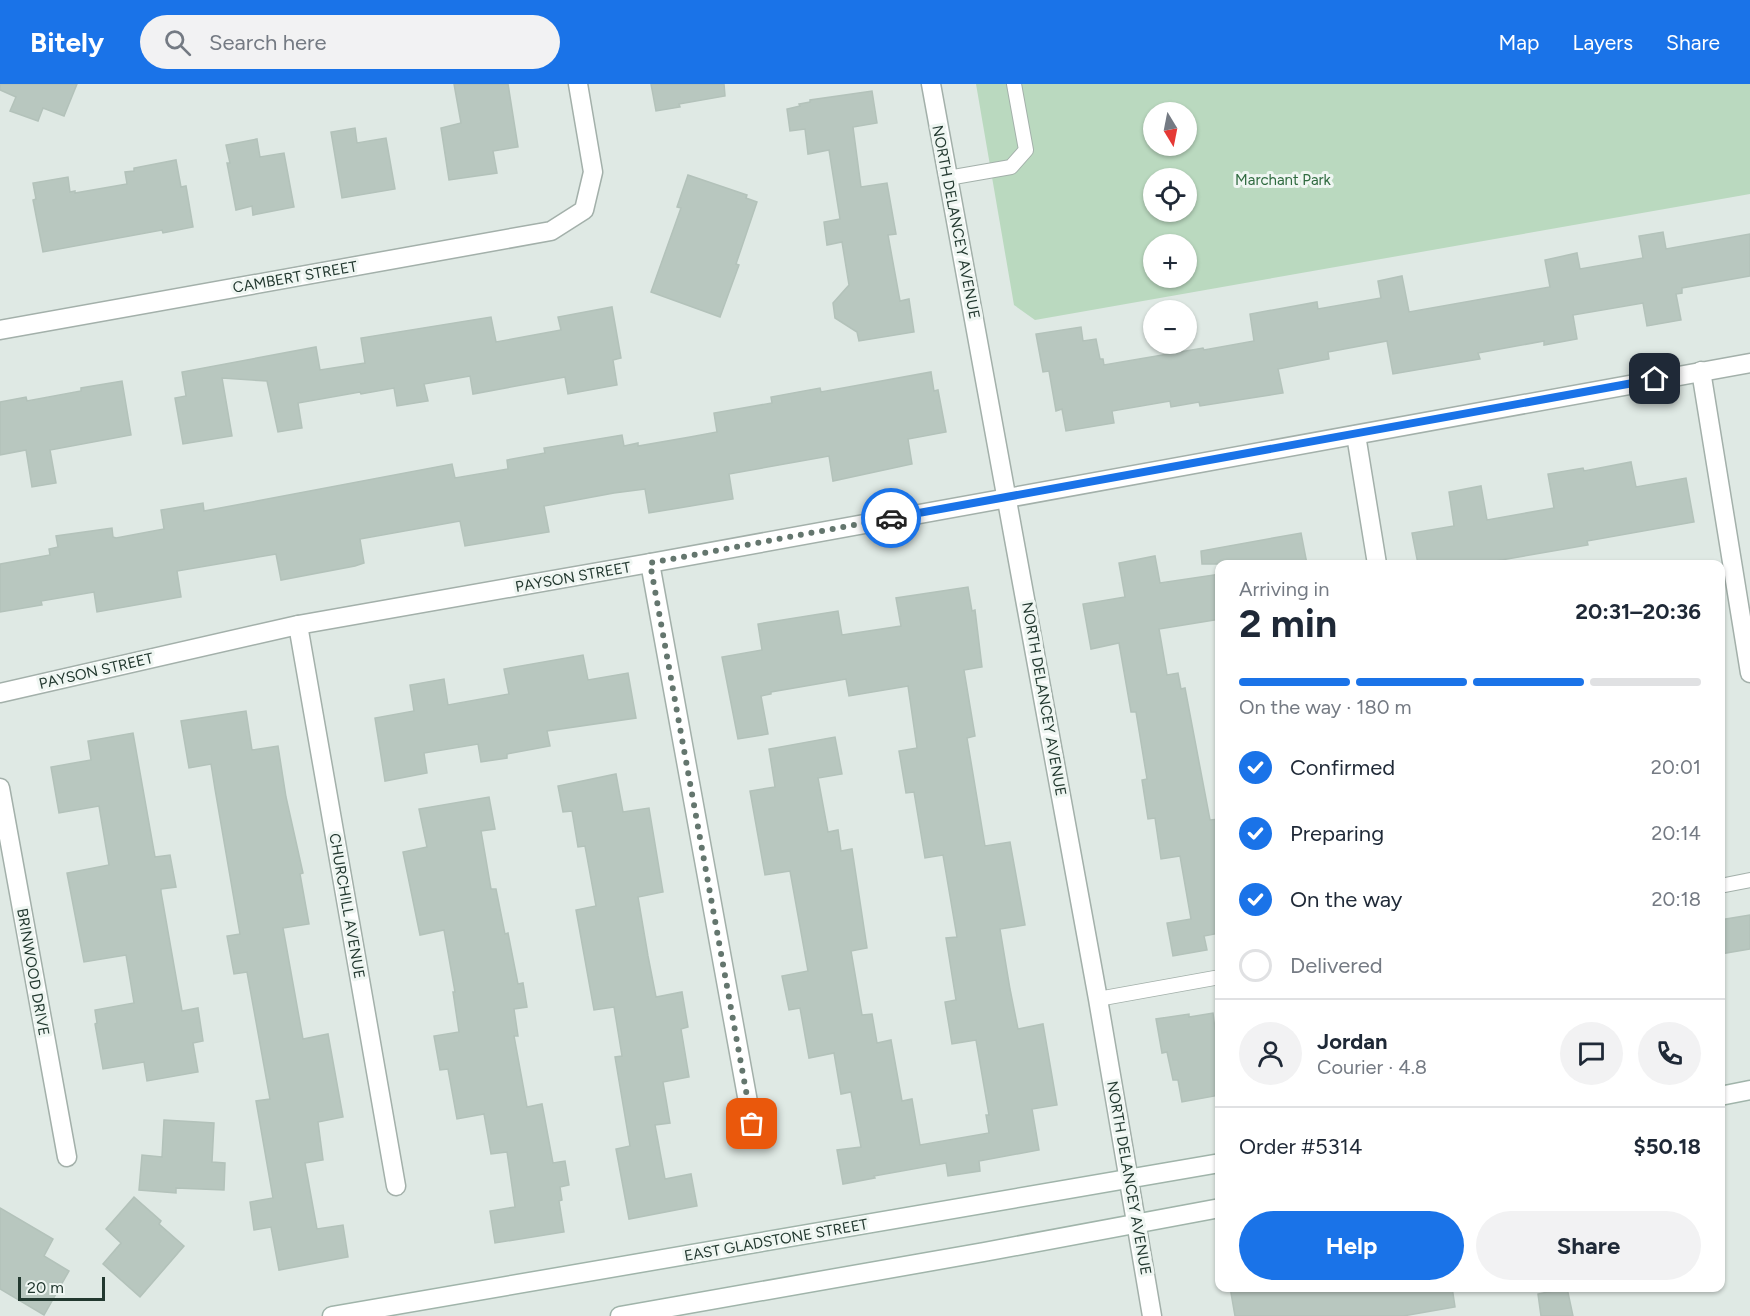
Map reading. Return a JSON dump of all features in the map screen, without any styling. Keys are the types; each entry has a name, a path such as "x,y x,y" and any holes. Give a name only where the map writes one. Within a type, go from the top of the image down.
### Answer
{"street":[{"name":"CAMBERT STREET","path":"0,330 551,231 584,210 593,172 578,84"},
{"name":"NORTH DELANCEY AVENUE","path":"931,84 1008,496 1130,1179 1152,1316"},
{"name":"PAYSON STREET","path":"0,693 298,625 1750,363"},
{"path":"1701,371 1750,674"},
{"path":"1356,435 1376,560"},
{"path":"650,563 752,1124"},
{"name":"CHURCHILL AVENUE","path":"298,625 396,1186"},
{"name":"BRINWOOD DRIVE","path":"0,788 67,1157"},
{"path":"1725,1095 1750,1090"},
{"name":"EAST GLADSTONE STREET","path":"332,1316 1215,1164"},
{"path":"620,1316 1215,1209"}],"lane":[{"path":"948,178 1011,167 1026,150 1014,84"},
{"path":"1725,885 1750,880"},
{"path":"1098,999 1215,978"}],"green space":[{"name":"Marchant Park","path":"976,84 1750,84 1750,194 1035,320 1014,305"}],"building":[{"path":"0,84 77,84 64,116 43,108 38,121 10,111 16,97 0,90"},
{"path":"454,84 508,84 518,147 493,151 497,173 449,180 441,128 461,123"},
{"path":"651,84 724,84 725,96 679,104 680,107 656,111"},
{"path":"872,91 877,123 853,127 861,187 887,183 896,234 888,235 900,301 909,299 914,332 859,341 857,332 835,318 833,303 849,285 842,242 827,245 824,222 840,219 829,150 808,154 805,129 790,131 787,109 800,106 799,104 810,102 810,100"},
{"path":"355,128 357,143 386,138 395,189 342,198 331,132"},
{"path":"257,139 260,157 284,153 294,207 253,215 252,206 236,210 226,145"},
{"path":"176,160 181,187 186,186 193,227 163,233 162,230 43,252 33,200 36,199 33,183 68,177 70,192 75,191 75,193 127,184 125,172 134,171 134,168"},
{"path":"688,175 747,195 746,198 757,202 736,264 739,265 720,317 651,292 681,208 677,207"},
{"path":"1663,232 1666,249 1750,234 1750,276 1682,288 1682,293 1676,294 1681,320 1647,326 1643,303 1573,315 1577,339 1544,345 1544,341 1478,353 1480,359 1393,374 1387,341 1328,352 1329,359 1278,369 1283,393 1200,406 1199,402 1171,407 1170,401 1112,411 1114,423 1066,431 1062,409 1056,411 1049,371 1043,372 1036,334 1081,327 1083,341 1096,339 1100,359 1103,359 1104,365 1168,354 1197,354 1197,349 1203,348 1204,350 1254,341 1250,314 1317,302 1318,309 1381,298 1378,281 1402,276 1409,312 1550,287 1545,260 1577,253 1580,269 1643,258 1639,236"},
{"path":"612,307 621,358 613,360 617,385 568,394 565,377 473,394 470,376 424,384 428,401 397,406 394,388 298,403 302,428 278,432 267,381 222,378 232,436 183,444 175,398 186,396 182,372 316,347 320,370 365,363 361,338 491,317 496,342 561,330 558,317"},
{"path":"931,372 934,391 938,390 946,432 908,439 912,464 833,481 829,456 729,474 733,499 649,513 645,489 614,493 544,506 549,532 465,546 460,521 360,539 364,563 355,566 281,580 276,554 177,571 181,597 97,612 94,592 41,601 42,605 0,612 0,564 50,555 49,549 58,547 56,536 112,528 113,537 116,538 164,529 161,510 203,503 204,511 452,464 455,478 508,469 507,460 545,453 544,448 622,435 624,446 638,443 638,446 717,432 714,413 772,403 771,397 820,388 821,392"},
{"path":"122,381 131,435 50,450 56,483 32,487 26,450 0,455 0,402 26,397 27,401"},
{"path":"1631,462 1636,487 1686,478 1694,522 1587,541 1588,545 1501,560 1417,560 1412,533 1454,526 1449,492 1481,486 1487,520 1554,508 1548,474 1583,468 1584,471"},
{"path":"1301,533 1306,560 1215,560 1215,564 1202,564 1201,551"},
{"path":"1155,556 1160,583 1215,575 1215,620 1159,629 1167,675 1178,673 1181,689 1185,688 1210,820 1215,820 1215,934 1204,936 1207,950 1173,956 1167,923 1191,919 1180,856 1161,859 1155,818 1148,819 1142,780 1147,779 1136,712 1131,712 1119,643 1091,649 1083,604 1125,597 1119,563"},
{"path":"968,587 972,611 975,610 982,667 964,670 975,736 967,738 985,846 1010,842 1025,925 1000,929 1010,989 1018,1029 1043,1024 1057,1105 1032,1109 1039,1150 979,1161 980,1171 948,1176 946,1163 843,1184 837,1150 861,1147 851,1092 841,1094 834,1053 809,1058 800,1008 789,1010 782,976 808,971 790,871 765,875 750,791 775,787 769,749 835,737 842,774 818,778 828,832 838,830 841,851 852,849 867,948 851,951 862,1015 872,1014 877,1043 891,1040 902,1101 912,1099 920,1145 989,1133 986,1115 989,1115 976,1040 952,1044 945,1002 956,1000 946,938 957,937 943,855 925,858 914,792 906,793 899,751 917,748 908,686 849,696 846,679 771,692 771,694 761,696 768,734 738,739 722,657 762,650 758,624 838,611 842,635 901,626 896,598"},
{"path":"583,655 588,680 628,673 636,718 547,731 550,746 507,754 507,758 481,762 478,744 424,753 427,773 385,781 375,718 414,711 410,685 444,679 448,705 509,694 504,669"},
{"path":"246,711 252,750 278,746 286,797 303,873 300,874 309,924 283,928 303,1039 328,1034 343,1117 318,1122 323,1160 305,1163 317,1229 343,1225 348,1257 279,1270 271,1227 254,1230 250,1202 273,1198 256,1101 270,1099 247,972 234,974 227,936 240,934 211,764 189,768 181,721"},
{"path":"133,733 155,857 170,855 176,887 161,889 161,892 182,1011 198,1008 203,1041 193,1043 198,1072 147,1081 144,1062 103,1069 95,1024 97,1023 95,1010 134,1003 126,955 84,962 67,873 109,865 99,806 59,813 51,767 91,760 88,741"},
{"path":"616,774 623,812 649,808 663,892 638,897 656,997 682,992 688,1027 681,1029 689,1077 663,1082 670,1123 655,1125 665,1179 691,1174 697,1206 629,1219 616,1149 630,1146 615,1057 622,1056 614,1007 594,1010 576,910 596,906 585,846 578,847 572,811 563,812 558,786"},
{"path":"489,797 495,829 481,831 491,889 496,889 518,984 523,983 527,1007 514,1009 518,1036 514,1036 527,1107 542,1104 553,1163 565,1161 569,1185 560,1187 562,1200 559,1201 564,1232 495,1243 490,1211 515,1207 507,1152 491,1154 484,1114 457,1119 448,1069 440,1070 434,1036 459,1032 453,992 455,992 444,930 420,935 403,852 427,847 419,809"},
{"path":"1750,915 1750,949 1725,953 1725,919"},
{"path":"1213,1013 1215,1096 1182,1102 1178,1080 1173,1080 1167,1052 1162,1053 1156,1019 1189,1014 1189,1017"},
{"path":"164,1120 214,1123 212,1162 225,1163 224,1190 176,1188 176,1193 139,1190 142,1155 162,1157"},
{"path":"134,1197 184,1246 140,1297 103,1264 121,1243 106,1229"},
{"path":"0,1208 53,1239 44,1256 69,1271 44,1315 0,1289"},
{"path":"1231,1292 1453,1292 1455,1307 1403,1316 1235,1316"},
{"path":"1568,1292 1573,1316 1541,1316 1538,1294"}],"way so far":[{"path":"752,1124 650,563 891,518"}],"route":[{"path":"891,518 1655,379"}]}
